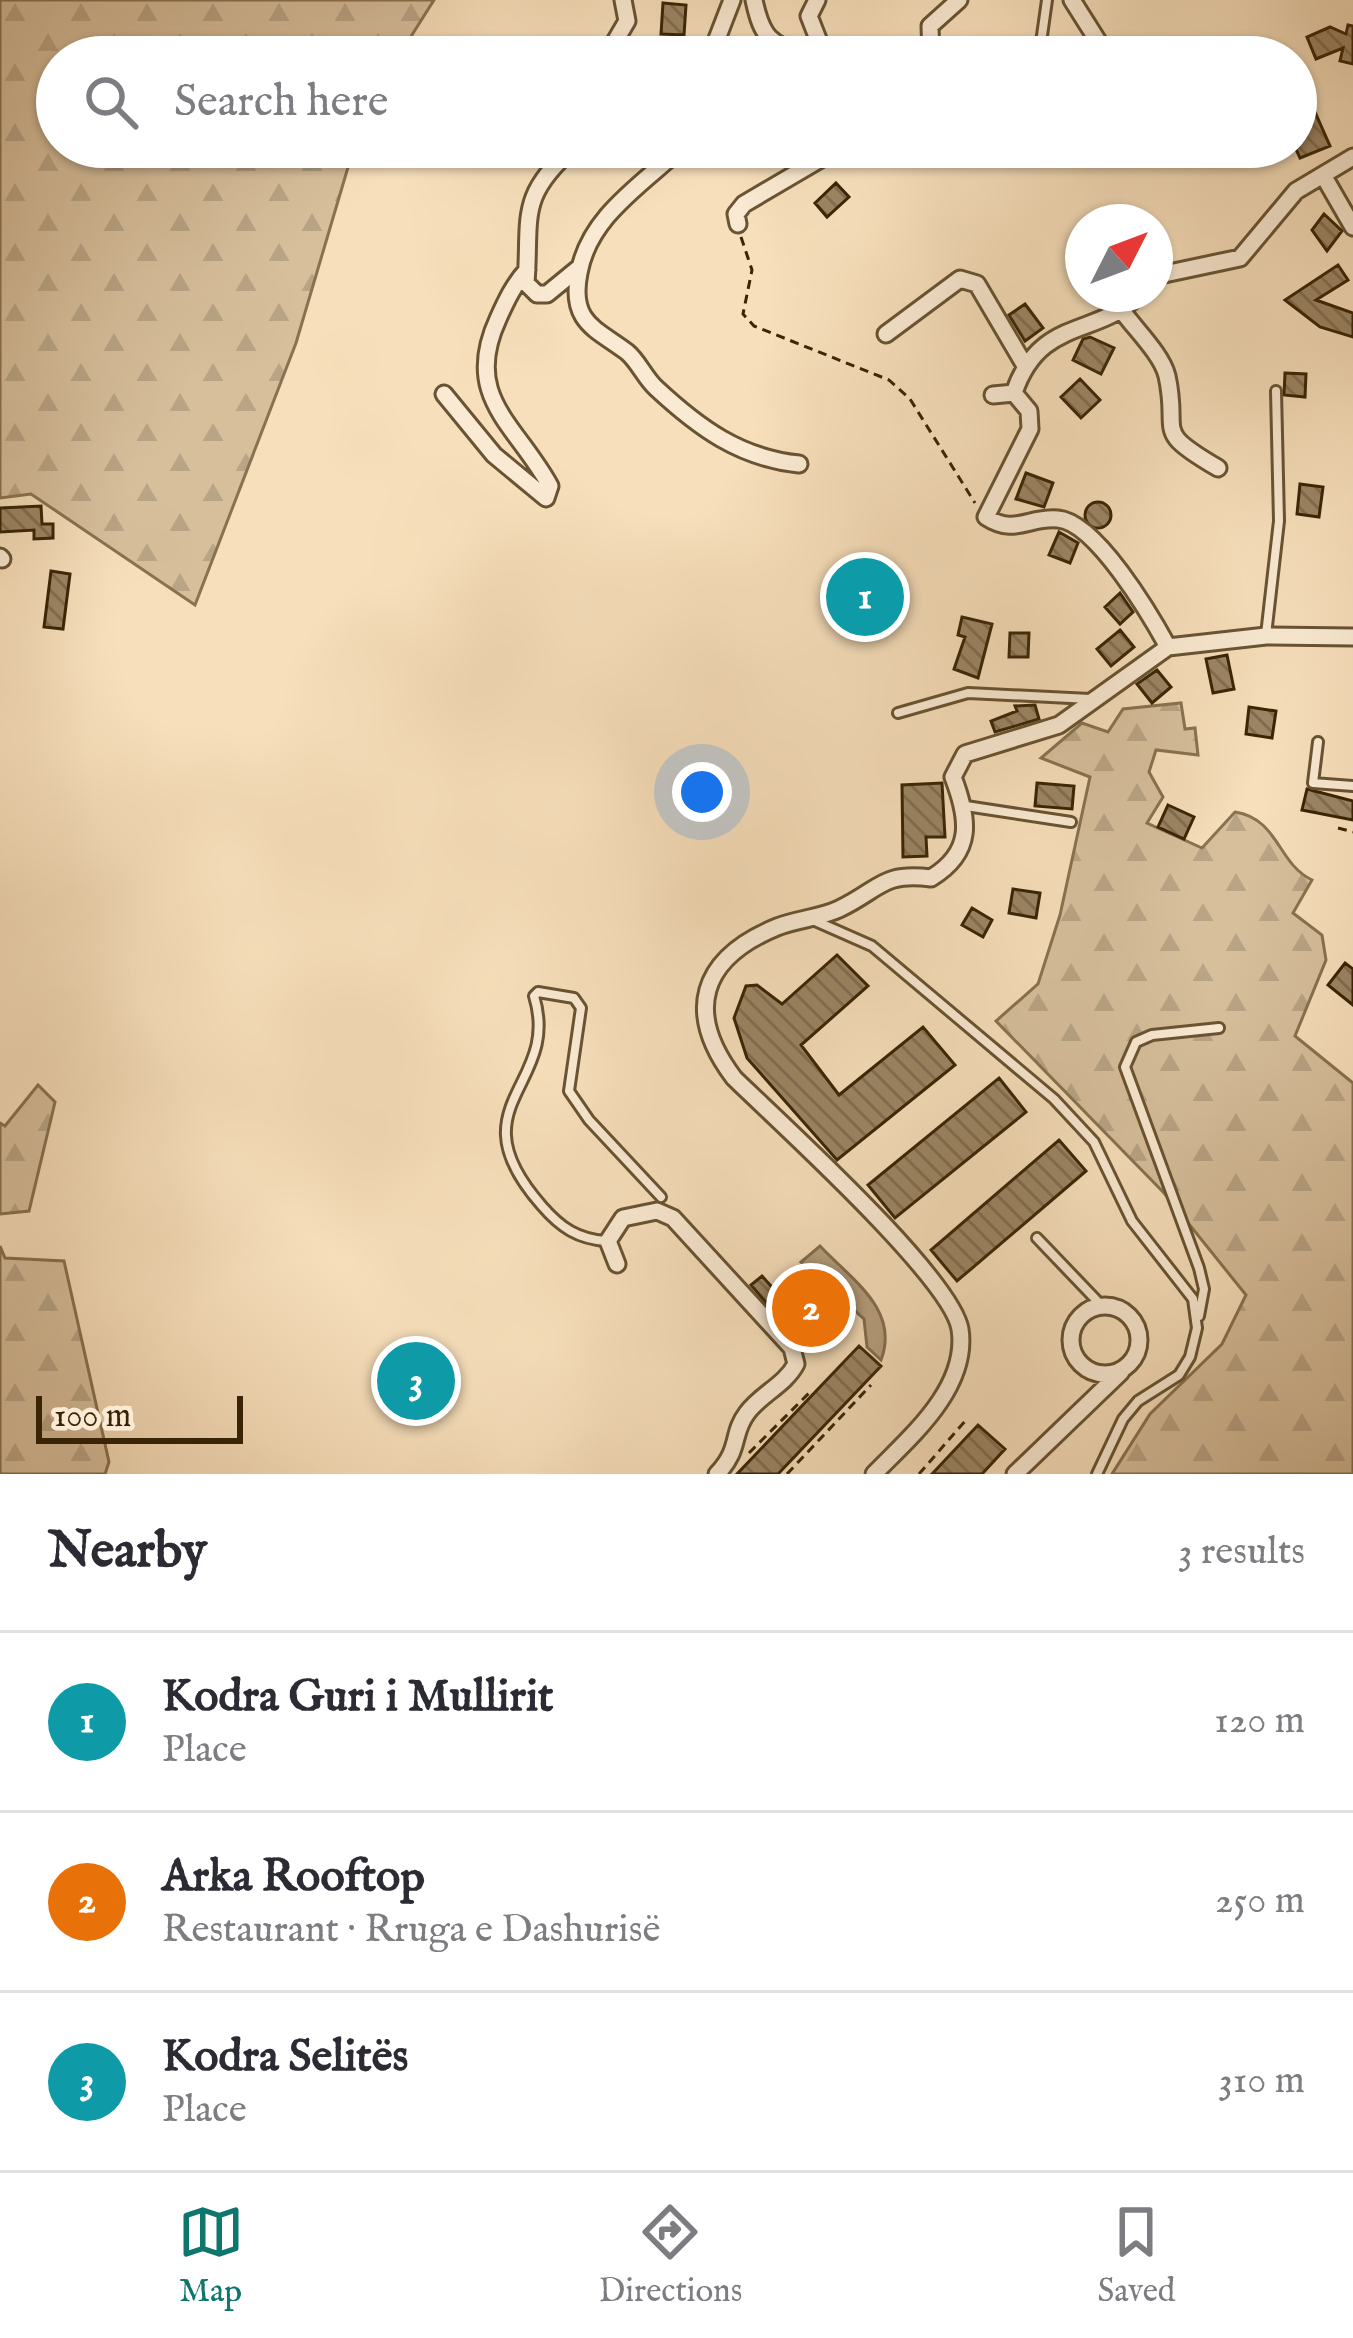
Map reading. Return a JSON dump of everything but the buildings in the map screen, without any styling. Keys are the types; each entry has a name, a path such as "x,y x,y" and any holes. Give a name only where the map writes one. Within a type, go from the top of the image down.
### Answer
{"street":[{"path":"618,36 627,21 623,0"},
{"path":"718,36 733,0"},
{"path":"754,0 763,36"},
{"path":"817,0 809,16 817,36"},
{"path":"930,36 929,26 959,0"},
{"path":"1072,0 1095,36"},
{"path":"1173,272 1240,258 1296,191 1353,157"},
{"path":"550,168 525,211 530,291 547,294 580,267 611,208 658,168"},
{"path":"737,224 736,214 744,204 805,168"},
{"path":"1323,175 1353,227"},
{"path":"580,267 579,304 591,326 601,339 625,351 675,407 761,460 799,464"},
{"path":"444,394 494,455 546,498 550,486 506,424 484,373 493,329 527,270"},
{"path":"886,334 960,279 968,280 977,284 1024,364"},
{"path":"1014,393 1024,364 1061,333 1123,312 1167,373 1167,422 1176,439 1218,468"},
{"path":"1014,393 1029,411 1030,429 986,517 1017,529 1063,519 1078,526 1142,598 1168,647"},
{"path":"993,394 1014,393"},
{"path":"874,1474 947,1390 960,1330 947,1300 912,1259 734,1078 708,1045 703,1012 707,986 733,951 806,917 836,911 896,875 924,878 943,871 963,850 966,806 953,777 965,754 1059,725 1168,647 1266,636 1353,637"},
{"path":"617,1264 608,1241 612,1228 636,1213 657,1211 673,1219 792,1348 796,1364 790,1375 746,1414 736,1454 717,1474"},
{"path":"1015,1474 1126,1366 1138,1348 1136,1327 1123,1311 1102,1306 1082,1315 1071,1335 1086,1382 1077,1413"},
{"path":"1083,1366 1105,1374 1126,1366"}],"lane":[{"path":"1043,36 1047,0"},
{"path":"1266,636 1279,520 1276,391"},
{"path":"898,712 968,693 1092,699"},
{"path":"1318,742 1313,783 1353,786"},
{"path":"966,806 1071,822"},
{"path":"806,917 872,946 1054,1099 1094,1142 1132,1221 1193,1300 1197,1328"},
{"path":"608,1241 584,1239 557,1224 512,1166 504,1145 505,1117 539,1035 534,996 538,992 574,998 581,1008 569,1091 662,1197"},
{"path":"1097,1474 1123,1419 1138,1401 1179,1375 1197,1328 1204,1288 1124,1066 1136,1042 1152,1035 1219,1028"},
{"path":"1037,1238 1102,1306"}],"path":[{"path":"737,224 752,270 743,314 766,332 866,367 889,380 910,399 986,517"},
{"path":"1338,828 1353,832"},
{"path":"787,1474 872,1385"},
{"path":"736,1454 747,1455 810,1392"},
{"path":"919,1474 966,1420"}],"green space":[{"path":"0,0 434,0 411,36 36,36 36,168 348,168 296,343 195,605 31,494 0,498"},
{"path":"1181,703 1185,729 1195,728 1198,755 1156,750 1149,772 1163,797 1147,823 1202,848 1235,812 1250,816 1312,880 1293,913 1322,935 1326,960 1295,1036 1353,1083 1353,1474 1112,1474 1150,1414 1222,1344 1246,1295 1164,1193 996,1021 1038,984 1060,915 1090,777 1041,758 1082,723 1108,732 1123,709"},
{"path":"38,1085 55,1102 29,1211 0,1214 0,1123 5,1126"},
{"path":"0,1246 5,1258 64,1261 109,1462 105,1474 0,1474"}],"shaded area":[{"path":"820,1246 878,1311 885,1342 881,1360 867,1347 864,1319 801,1262"}],"place":[{"name":"Kodra Guri i Mullirit","path":"865,597"},
{"name":"Arka Rooftop","path":"811,1308"},
{"name":"Kodra Selitës","path":"416,1381"}]}
